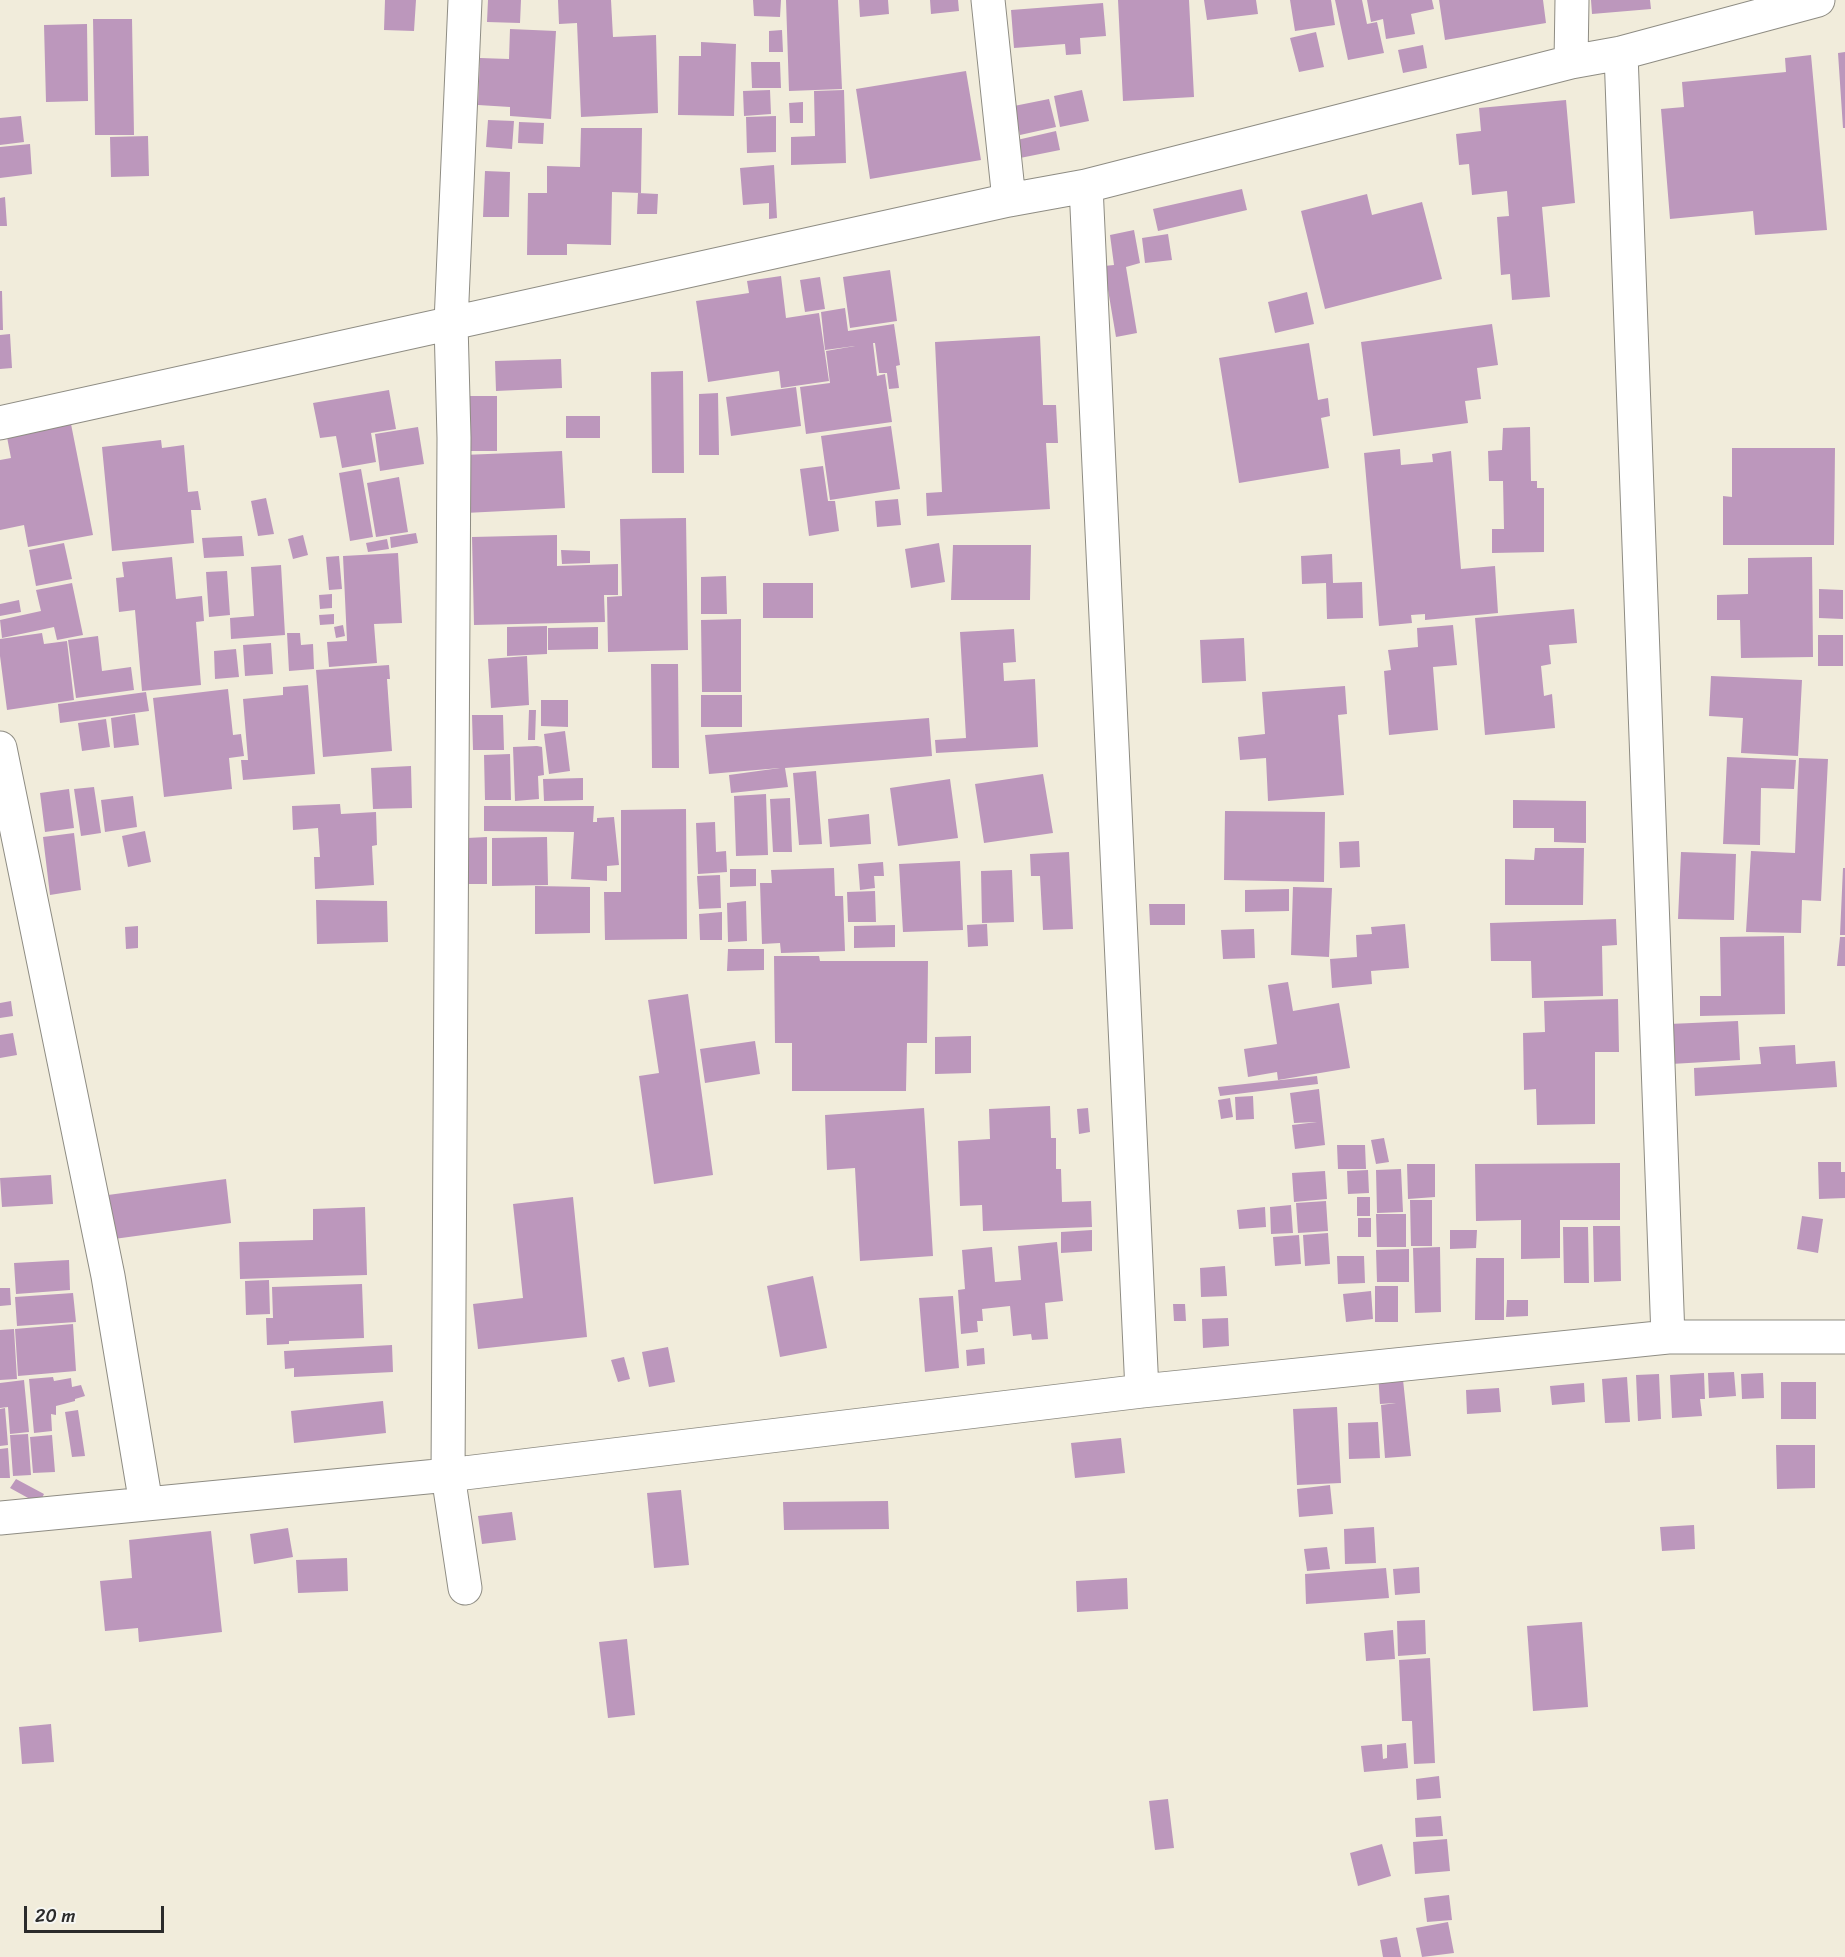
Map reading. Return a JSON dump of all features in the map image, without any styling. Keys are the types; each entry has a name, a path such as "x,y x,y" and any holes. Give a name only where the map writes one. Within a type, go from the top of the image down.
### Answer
{"street":[{"path":"465,0 451,323 454,438 448,1475 465,1588"},
{"path":"988,0 1009,200"},
{"path":"1572,0 1572,62"},
{"path":"0,423 1009,200 1086,186 1572,62 1621,53 1818,0"},
{"path":"1621,53 1668,1337"},
{"path":"1086,186 1142,1391"},
{"path":"0,748 7,827 108,1276 146,1504"},
{"path":"0,1518 448,1475 1142,1391 1668,1337 1845,1337"}],"building":[{"path":"385,0 416,0 414,31 384,30"},
{"path":"488,0 521,0 520,23 487,22"},
{"path":"558,0 611,0 613,37 656,35 658,113 581,117 577,23 559,24"},
{"path":"753,0 781,0 780,17 754,16"},
{"path":"786,0 838,0 842,89 789,91"},
{"path":"859,0 888,0 889,14 860,17"},
{"path":"930,0 958,0 959,11 931,14"},
{"path":"1118,0 1189,0 1194,97 1123,101"},
{"path":"1204,0 1256,0 1258,14 1207,20"},
{"path":"1290,0 1331,0 1335,25 1295,31"},
{"path":"1335,0 1362,0 1367,24 1377,22 1384,53 1348,60"},
{"path":"1367,0 1432,0 1434,9 1411,14 1415,34 1386,39 1383,19 1371,22"},
{"path":"1439,0 1543,0 1546,23 1445,40"},
{"path":"1591,0 1650,0 1651,9 1592,14"},
{"path":"1103,3 1106,36 1080,38 1081,54 1066,55 1065,44 1014,48 1011,10"},
{"path":"93,19 132,19 134,135 95,135"},
{"path":"87,24 88,101 46,102 44,25"},
{"path":"510,29 556,31 551,119 510,116 510,107 478,105 480,58 509,59"},
{"path":"782,30 783,52 769,52 769,31"},
{"path":"1316,32 1324,67 1299,72 1290,38"},
{"path":"701,42 736,44 734,116 678,115 679,56 701,56"},
{"path":"1423,45 1427,68 1403,73 1398,50"},
{"path":"1845,52 1845,128 1843,128 1838,53"},
{"path":"1811,55 1827,230 1755,235 1753,211 1670,219 1661,109 1684,107 1682,82 1786,72 1785,58"},
{"path":"751,62 780,62 781,88 752,88"},
{"path":"966,71 981,160 870,179 856,89"},
{"path":"770,90 771,114 744,116 743,91"},
{"path":"844,90 846,163 791,165 791,137 815,136 814,91"},
{"path":"1082,90 1089,121 1060,127 1054,96"},
{"path":"1049,99 1056,127 1020,135 1014,106"},
{"path":"1566,100 1575,203 1542,207 1550,297 1512,300 1510,274 1501,275 1497,217 1509,216 1507,191 1472,195 1469,164 1459,165 1456,134 1481,131 1479,108"},
{"path":"803,102 803,123 790,123 789,103"},
{"path":"21,116 24,142 0,145 0,118"},
{"path":"776,116 776,152 747,153 746,117"},
{"path":"488,120 514,121 512,149 486,147"},
{"path":"519,122 544,123 543,144 518,143"},
{"path":"581,128 642,128 641,193 612,192 611,245 567,244 567,255 527,255 528,193 547,193 547,166 580,167"},
{"path":"1056,131 1060,150 1020,158 1017,140"},
{"path":"148,136 149,176 111,177 110,137"},
{"path":"30,144 32,174 0,178 0,147"},
{"path":"774,165 777,218 769,219 769,203 743,205 740,168"},
{"path":"485,171 510,172 509,217 483,217"},
{"path":"1242,189 1247,210 1158,231 1153,209"},
{"path":"638,193 658,194 657,214 637,214"},
{"path":"1367,194 1372,215 1422,202 1442,279 1325,309 1301,211"},
{"path":"5,197 7,226 0,226 0,198"},
{"path":"1134,230 1140,263 1126,267 1137,333 1116,337 1104,266 1114,265 1110,235"},
{"path":"1168,234 1172,260 1145,263 1142,238"},
{"path":"890,270 897,321 850,328 843,277"},
{"path":"781,276 786,318 819,313 829,381 781,388 779,371 708,382 696,301 749,293 747,281"},
{"path":"820,277 825,309 805,312 800,280"},
{"path":"0,291 2,291 3,330 0,330"},
{"path":"1307,292 1314,324 1275,333 1268,302"},
{"path":"845,308 848,331 894,324 900,365 896,366 899,388 889,389 887,373 879,373 875,343 873,343 877,376 885,374 892,422 806,434 800,387 830,383 826,351 855,346 825,350 821,312"},
{"path":"1492,324 1498,365 1477,368 1481,399 1465,401 1468,423 1373,436 1361,342"},
{"path":"10,334 12,368 0,369 0,335"},
{"path":"1040,336 1043,405 1056,405 1058,443 1046,443 1050,509 927,516 926,493 942,492 935,342"},
{"path":"1309,343 1318,400 1328,398 1330,416 1321,418 1329,468 1239,483 1219,358"},
{"path":"561,359 562,388 496,391 495,361"},
{"path":"683,371 684,473 652,473 651,372"},
{"path":"796,387 801,426 731,436 726,397"},
{"path":"389,390 396,429 371,433 376,462 342,468 336,436 320,438 313,403"},
{"path":"718,393 719,455 699,455 699,394"},
{"path":"465,396 497,396 497,451 466,451"},
{"path":"566,416 600,416 600,438 566,438"},
{"path":"71,424 93,535 28,547 24,525 0,530 0,460 11,458 7,437"},
{"path":"891,426 900,489 830,500 821,436"},
{"path":"418,427 424,464 380,471 375,434"},
{"path":"1530,427 1531,481 1537,481 1537,488 1544,488 1544,552 1492,553 1492,529 1504,529 1503,481 1489,481 1488,451 1502,450 1503,428"},
{"path":"161,440 162,448 184,445 188,492 198,491 201,510 191,510 194,543 112,551 102,447"},
{"path":"1732,448 1835,448 1834,545 1723,545 1723,496 1732,497"},
{"path":"1400,449 1401,465 1433,462 1432,454 1451,451 1461,569 1495,566 1498,613 1425,620 1425,614 1411,615 1412,623 1379,626 1364,453"},
{"path":"562,451 565,508 465,513 463,455"},
{"path":"823,466 828,501 835,501 839,531 809,536 800,469"},
{"path":"361,469 373,537 350,541 339,473"},
{"path":"399,477 408,532 376,537 367,483"},
{"path":"266,498 274,534 258,536 251,501"},
{"path":"898,499 901,525 877,527 875,501"},
{"path":"686,518 688,650 608,652 607,597 622,596 620,519"},
{"path":"416,533 418,543 391,548 390,537"},
{"path":"303,535 308,555 293,559 288,539"},
{"path":"557,535 557,566 618,564 618,595 604,595 605,622 474,625 472,537"},
{"path":"242,536 244,556 204,558 202,538"},
{"path":"387,539 389,549 368,552 366,543"},
{"path":"64,543 72,579 36,586 29,550"},
{"path":"939,543 945,582 911,588 905,549"},
{"path":"953,545 1031,545 1030,600 951,600"},
{"path":"561,550 590,551 590,563 562,564"},
{"path":"398,553 402,623 374,624 377,663 329,667 327,642 347,641 343,556"},
{"path":"1332,554 1333,583 1362,582 1363,618 1327,619 1326,583 1302,584 1301,556"},
{"path":"339,556 342,589 329,590 326,557"},
{"path":"172,557 176,599 202,596 204,621 196,622 201,685 142,691 135,610 119,612 116,578 124,577 122,562"},
{"path":"1812,557 1813,657 1741,658 1740,620 1717,620 1717,595 1748,594 1748,558"},
{"path":"281,565 285,635 231,639 230,618 254,616 251,567"},
{"path":"227,571 230,615 209,617 206,572"},
{"path":"726,576 727,614 701,614 701,577"},
{"path":"72,583 83,635 57,640 54,627 2,638 0,620 41,611 36,590"},
{"path":"763,583 813,583 813,618 763,618"},
{"path":"1819,589 1843,590 1843,619 1819,618"},
{"path":"332,594 332,608 320,609 319,595"},
{"path":"19,600 21,612 0,616 0,604"},
{"path":"1574,609 1577,643 1549,645 1551,664 1541,666 1544,696 1552,694 1555,728 1485,735 1475,618"},
{"path":"334,614 334,624 320,625 319,615"},
{"path":"741,619 741,692 702,692 701,620"},
{"path":"343,625 345,636 336,638 334,627"},
{"path":"1453,625 1457,665 1433,667 1438,730 1389,735 1384,671 1391,670 1388,650 1418,647 1417,628"},
{"path":"547,626 547,654 507,656 507,627"},
{"path":"598,627 598,649 548,650 548,628"},
{"path":"1014,629 1016,662 1003,663 1004,681 1035,679 1038,747 936,753 935,740 966,738 960,632"},
{"path":"42,633 44,644 67,641 74,700 7,710 0,639"},
{"path":"287,633 300,633 301,645 313,644 314,669 289,671"},
{"path":"1818,635 1843,635 1843,666 1818,666"},
{"path":"98,636 102,671 131,667 134,690 76,698 68,640"},
{"path":"1244,638 1246,681 1202,683 1200,640"},
{"path":"271,643 273,674 245,676 243,645"},
{"path":"236,649 239,677 215,679 214,651"},
{"path":"527,656 529,705 491,708 488,659"},
{"path":"651,664 678,664 679,768 652,768"},
{"path":"389,665 390,679 387,679 392,751 323,757 316,670"},
{"path":"1711,676 1802,680 1798,756 1741,753 1743,718 1709,716"},
{"path":"308,685 315,774 243,780 241,760 248,760 243,699 283,695 283,687"},
{"path":"1345,686 1347,714 1338,715 1344,795 1268,801 1266,758 1240,760 1238,737 1265,734 1262,692"},
{"path":"228,689 233,735 241,734 244,756 229,758 232,789 164,797 153,698"},
{"path":"146,692 149,711 60,723 58,704"},
{"path":"701,695 742,695 742,727 701,727"},
{"path":"541,700 568,700 568,727 541,726"},
{"path":"529,710 536,710 535,740 528,740"},
{"path":"135,714 139,745 114,748 111,718"},
{"path":"472,715 503,715 504,750 473,750"},
{"path":"929,718 932,756 785,768 788,787 731,793 729,775 780,768 709,774 705,735"},
{"path":"106,719 110,747 82,751 78,723"},
{"path":"565,731 570,771 549,774 544,734"},
{"path":"513,747 542,747 544,775 538,776 539,799 515,801"},
{"path":"510,754 511,800 485,800 484,755"},
{"path":"1727,757 1796,760 1794,789 1761,788 1760,845 1723,844"},
{"path":"1799,758 1828,759 1821,901 1802,900 1801,933 1746,932 1751,851 1795,853"},
{"path":"411,766 412,808 373,809 371,768"},
{"path":"816,771 822,844 799,845 793,773"},
{"path":"1043,774 1053,833 984,843 975,784"},
{"path":"583,778 583,800 544,801 543,779"},
{"path":"950,779 958,838 898,846 890,788"},
{"path":"94,787 101,833 81,836 74,789"},
{"path":"69,789 74,828 45,832 40,793"},
{"path":"766,794 768,855 736,856 734,796"},
{"path":"133,796 137,827 105,832 101,800"},
{"path":"790,798 792,852 773,852 770,799"},
{"path":"1513,800 1586,801 1586,843 1554,842 1554,828 1513,828"},
{"path":"340,804 341,814 376,812 377,845 372,846 374,885 315,889 314,857 320,857 318,828 293,830 292,806"},
{"path":"484,806 594,806 593,822 597,822 597,818 614,817 619,865 607,866 607,881 571,879 574,832 484,831"},
{"path":"686,809 687,939 605,940 604,892 621,892 621,810"},
{"path":"1225,811 1325,812 1324,882 1224,880"},
{"path":"869,814 871,844 830,847 828,819"},
{"path":"715,822 716,852 726,851 727,872 698,874 696,823"},
{"path":"145,831 151,862 128,867 122,836"},
{"path":"74,833 81,890 50,895 43,837"},
{"path":"487,837 487,884 467,884 467,838"},
{"path":"547,837 548,885 492,886 492,838"},
{"path":"1359,841 1360,867 1340,868 1339,842"},
{"path":"1535,848 1584,848 1583,905 1505,905 1505,859 1534,860"},
{"path":"1069,852 1073,929 1043,930 1040,876 1031,876 1030,854"},
{"path":"1681,852 1736,854 1734,920 1678,919"},
{"path":"960,861 963,930 903,932 899,864"},
{"path":"883,862 884,876 874,876 875,888 860,890 858,864"},
{"path":"834,868 835,896 843,896 845,951 781,953 780,943 762,944 760,883 772,883 771,870"},
{"path":"1843,868 1845,868 1845,935 1840,935"},
{"path":"730,869 756,869 756,886 730,887"},
{"path":"1012,870 1014,922 982,923 981,871"},
{"path":"720,875 721,908 699,909 697,876"},
{"path":"535,886 590,887 590,933 535,934"},
{"path":"1293,887 1332,888 1329,957 1291,955"},
{"path":"1289,889 1289,911 1245,912 1245,890"},
{"path":"875,891 876,922 848,922 847,892"},
{"path":"316,900 387,901 388,942 317,944"},
{"path":"746,901 747,941 728,942 727,903"},
{"path":"1149,904 1185,904 1185,925 1150,925"},
{"path":"722,912 722,940 700,940 699,914"},
{"path":"1616,919 1617,945 1602,946 1603,996 1532,998 1531,961 1491,961 1490,923"},
{"path":"987,924 988,946 968,947 967,925"},
{"path":"1405,924 1409,968 1371,971 1372,984 1332,988 1330,959 1357,957 1356,935 1372,934 1371,927"},
{"path":"895,925 895,947 854,948 854,926"},
{"path":"138,926 138,948 126,949 125,927"},
{"path":"1254,929 1255,958 1223,959 1221,930"},
{"path":"1784,936 1785,1014 1700,1016 1700,996 1721,996 1720,937"},
{"path":"1840,937 1845,937 1845,966 1837,966"},
{"path":"728,949 764,949 764,970 727,971"},
{"path":"774,956 819,956 820,961 928,961 927,1043 907,1043 906,1091 792,1091 792,1043 775,1043"},
{"path":"1288,982 1293,1011 1339,1003 1350,1068 1278,1080 1277,1072 1248,1077 1244,1049 1277,1044 1268,985"},
{"path":"688,994 713,1175 654,1184 639,1076 659,1073 648,1000"},
{"path":"1618,999 1619,1052 1595,1052 1595,1124 1537,1125 1536,1089 1524,1090 1523,1033 1545,1032 1544,1001"},
{"path":"11,1001 13,1016 0,1018 0,1003"},
{"path":"1738,1021 1740,1060 1671,1064 1669,1024"},
{"path":"13,1033 17,1055 0,1058 0,1035"},
{"path":"971,1036 971,1073 935,1074 935,1037"},
{"path":"755,1041 760,1074 705,1083 700,1049"},
{"path":"1795,1045 1796,1064 1835,1061 1837,1087 1695,1096 1694,1068 1761,1064 1759,1047"},
{"path":"1317,1076 1318,1084 1220,1096 1218,1087"},
{"path":"1319,1089 1325,1145 1295,1149 1292,1125 1317,1122 1294,1123 1290,1093"},
{"path":"1253,1096 1254,1119 1236,1120 1235,1097"},
{"path":"1230,1098 1233,1117 1221,1119 1218,1100"},
{"path":"1050,1106 1051,1138 1056,1138 1056,1169 1061,1169 1062,1202 1091,1201 1092,1227 983,1231 982,1205 960,1206 958,1141 990,1139 989,1109"},
{"path":"924,1108 933,1256 860,1261 855,1168 827,1170 825,1115"},
{"path":"1088,1108 1090,1132 1079,1134 1077,1109"},
{"path":"1384,1138 1389,1162 1376,1164 1371,1140"},
{"path":"1337,1145 1365,1145 1366,1169 1338,1169"},
{"path":"1818,1162 1841,1162 1841,1172 1845,1172 1845,1198 1819,1199"},
{"path":"1620,1163 1620,1220 1560,1220 1560,1258 1521,1259 1521,1220 1476,1221 1475,1164"},
{"path":"1407,1164 1435,1164 1435,1197 1408,1199"},
{"path":"1401,1169 1403,1212 1377,1213 1376,1170"},
{"path":"1368,1170 1369,1193 1348,1194 1347,1171"},
{"path":"1325,1171 1327,1199 1294,1202 1292,1173"},
{"path":"51,1175 53,1204 2,1207 0,1178"},
{"path":"226,1179 231,1223 114,1239 108,1195"},
{"path":"573,1197 587,1337 478,1349 473,1304 523,1298 513,1204"},
{"path":"1357,1197 1370,1197 1370,1216 1357,1216"},
{"path":"1410,1200 1432,1200 1432,1246 1411,1246"},
{"path":"1326,1201 1328,1231 1298,1233 1296,1203"},
{"path":"1291,1205 1293,1233 1271,1234 1270,1207"},
{"path":"365,1207 367,1275 240,1279 239,1242 313,1240 313,1209"},
{"path":"1265,1207 1266,1227 1239,1229 1237,1210"},
{"path":"1376,1214 1406,1214 1406,1247 1377,1247"},
{"path":"1802,1216 1823,1219 1818,1253 1797,1249"},
{"path":"1358,1218 1371,1218 1371,1237 1358,1237"},
{"path":"1593,1226 1620,1226 1621,1281 1594,1282"},
{"path":"1563,1227 1588,1227 1589,1283 1564,1283"},
{"path":"1092,1230 1092,1251 1061,1253 1061,1232"},
{"path":"1450,1230 1477,1230 1476,1248 1450,1249"},
{"path":"1328,1233 1330,1264 1305,1266 1303,1235"},
{"path":"1299,1235 1301,1264 1275,1266 1273,1237"},
{"path":"1057,1242 1063,1301 1045,1303 1048,1339 1032,1340 1031,1334 1013,1336 1010,1306 982,1309 983,1321 977,1321 978,1332 961,1334 958,1290 965,1289 962,1250 992,1247 995,1282 1021,1280 1018,1246"},
{"path":"1440,1247 1441,1312 1415,1313 1413,1248"},
{"path":"1409,1249 1409,1282 1377,1282 1376,1250"},
{"path":"1337,1256 1364,1256 1365,1283 1338,1284"},
{"path":"1476,1258 1504,1258 1504,1320 1475,1320"},
{"path":"69,1260 70,1290 16,1294 14,1263"},
{"path":"1225,1266 1227,1296 1201,1297 1200,1268"},
{"path":"813,1276 827,1348 780,1357 767,1286"},
{"path":"269,1280 270,1314 246,1315 245,1281"},
{"path":"362,1284 364,1338 289,1341 289,1344 267,1345 266,1318 273,1318 272,1287"},
{"path":"1375,1286 1398,1286 1398,1322 1375,1322"},
{"path":"0,1288 10,1288 11,1305 0,1306"},
{"path":"1371,1291 1373,1319 1346,1322 1343,1294"},
{"path":"73,1293 76,1322 17,1326 15,1297"},
{"path":"953,1296 959,1368 925,1372 919,1298"},
{"path":"1507,1300 1528,1300 1528,1316 1506,1317"},
{"path":"1173,1304 1185,1304 1186,1321 1174,1321"},
{"path":"1228,1318 1229,1346 1203,1348 1202,1319"},
{"path":"73,1324 76,1371 18,1376 15,1329"},
{"path":"14,1329 17,1379 0,1380 0,1330"},
{"path":"392,1345 393,1372 294,1377 294,1368 285,1369 284,1351"},
{"path":"668,1347 675,1382 649,1387 642,1352"},
{"path":"984,1348 985,1364 967,1366 966,1350"},
{"path":"624,1357 630,1379 618,1382 611,1360"},
{"path":"1402,1370 1411,1456 1385,1458 1381,1405 1396,1403 1380,1404 1378,1372"},
{"path":"1734,1372 1736,1396 1709,1398 1708,1373"},
{"path":"1704,1373 1705,1399 1700,1399 1702,1416 1672,1418 1670,1375"},
{"path":"1763,1373 1764,1398 1742,1399 1741,1374"},
{"path":"1659,1374 1661,1419 1638,1421 1636,1375"},
{"path":"53,1377 54,1381 71,1378 72,1387 81,1385 85,1396 56,1406 56,1415 51,1414 52,1431 34,1433 29,1379"},
{"path":"1627,1377 1630,1422 1605,1423 1602,1379"},
{"path":"24,1380 29,1432 10,1434 8,1407 0,1408 0,1383"},
{"path":"1781,1382 1816,1382 1816,1419 1781,1419"},
{"path":"1584,1383 1585,1402 1552,1405 1550,1386"},
{"path":"1499,1388 1501,1412 1467,1414 1466,1390"},
{"path":"383,1401 386,1433 294,1443 291,1411"},
{"path":"1337,1407 1341,1483 1297,1485 1293,1409"},
{"path":"5,1408 8,1445 0,1446 0,1409"},
{"path":"78,1410 85,1456 72,1457 65,1412"},
{"path":"1378,1422 1380,1458 1349,1459 1348,1423"},
{"path":"28,1434 31,1475 13,1476 10,1435"},
{"path":"52,1435 55,1472 33,1473 30,1437"},
{"path":"1121,1438 1125,1473 1075,1478 1071,1443"},
{"path":"1776,1445 1815,1445 1815,1488 1777,1489"},
{"path":"8,1448 10,1478 0,1478 0,1449"},
{"path":"16,1479 44,1494 39,1504 10,1488"},
{"path":"1330,1485 1333,1514 1299,1517 1297,1489"},
{"path":"681,1490 689,1565 654,1568 647,1493"},
{"path":"888,1501 889,1529 784,1530 783,1502"},
{"path":"512,1512 516,1540 482,1544 478,1516"},
{"path":"1694,1525 1695,1549 1662,1551 1660,1527"},
{"path":"1374,1527 1376,1563 1345,1564 1344,1529"},
{"path":"288,1528 293,1557 254,1564 250,1534"},
{"path":"211,1531 222,1632 139,1642 138,1628 105,1631 100,1581 132,1578 129,1540"},
{"path":"1327,1547 1330,1569 1307,1571 1304,1549"},
{"path":"347,1558 348,1591 298,1593 296,1560"},
{"path":"1419,1567 1420,1593 1395,1595 1393,1569"},
{"path":"1386,1568 1389,1598 1306,1604 1305,1574"},
{"path":"1127,1578 1128,1609 1077,1612 1076,1581"},
{"path":"1425,1620 1426,1654 1398,1656 1397,1621"},
{"path":"1582,1622 1588,1707 1533,1711 1527,1626"},
{"path":"1393,1630 1395,1659 1366,1661 1364,1633"},
{"path":"627,1639 635,1715 608,1718 599,1642"},
{"path":"1430,1658 1435,1763 1414,1764 1412,1721 1402,1721 1399,1660"},
{"path":"51,1724 54,1762 22,1764 19,1727"},
{"path":"1406,1743 1408,1768 1364,1772 1361,1746 1382,1744 1383,1759 1387,1758 1387,1745"},
{"path":"1439,1776 1441,1798 1417,1800 1416,1779"},
{"path":"1168,1799 1174,1848 1155,1850 1149,1801"},
{"path":"1441,1816 1443,1836 1416,1837 1415,1818"},
{"path":"1447,1839 1450,1871 1415,1874 1413,1842"},
{"path":"1382,1844 1391,1876 1358,1886 1350,1853"},
{"path":"1449,1895 1452,1920 1427,1922 1424,1898"},
{"path":"1448,1922 1454,1953 1422,1957 1416,1928"},
{"path":"1397,1937 1401,1957 1383,1957 1380,1940"}]}
